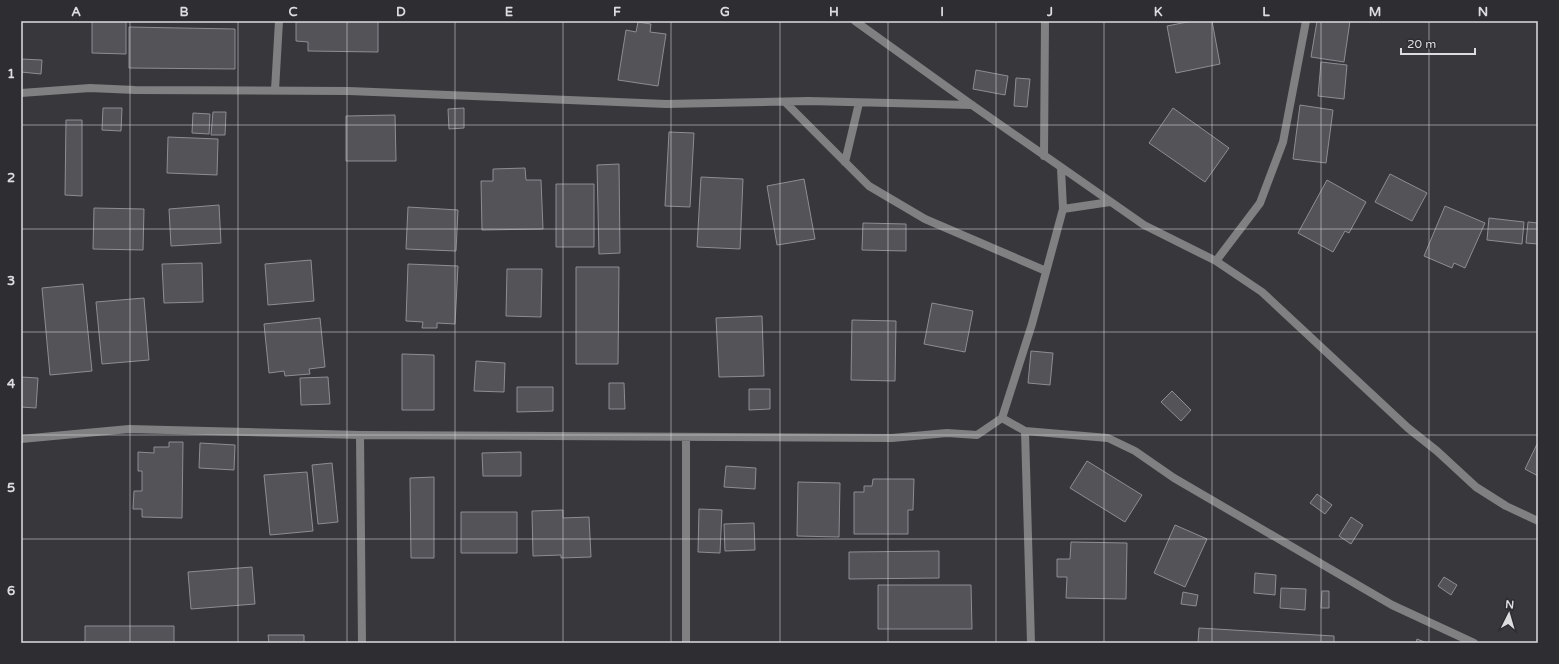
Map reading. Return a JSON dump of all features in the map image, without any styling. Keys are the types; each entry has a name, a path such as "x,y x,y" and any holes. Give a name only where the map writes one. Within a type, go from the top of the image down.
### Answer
{"street":[{"path":"275,90 279,21"},
{"path":"855,21 1044,156 1144,225 1216,261 1262,292 1408,428 1437,451 1476,487 1506,506 1538,521"},
{"path":"1044,156 1046,21"},
{"path":"1216,261 1260,203 1283,142 1306,21"},
{"path":"21,93 90,88 135,90 275,90 349,91 666,104 859,102 972,105"},
{"path":"785,102 869,186 925,219 1046,271"},
{"path":"845,162 859,102"},
{"path":"21,439 128,429 360,435 892,438 947,433 977,435 1002,418 1032,324 1063,209 1061,168"},
{"path":"1063,209 1110,202"},
{"path":"1002,418 1025,431 1108,438 1135,451 1174,478 1392,605 1474,643"},
{"path":"1025,431 1031,643"},
{"path":"360,435 362,643"},
{"path":"686,436 686,643"}],"building":[{"path":"92,21 126,21 126,54 92,53"},
{"path":"378,21 378,52 308,51 308,42 296,41 296,22"},
{"path":"1192,21 1212,21 1220,64 1176,73 1167,26"},
{"path":"1317,21 1350,21 1344,62 1311,57"},
{"path":"638,22 651,24 650,32 666,34 658,86 618,80 626,30 636,32"},
{"path":"129,27 235,29 235,69 129,68"},
{"path":"21,59 42,60 41,74 21,72"},
{"path":"1321,62 1347,65 1344,99 1318,96"},
{"path":"976,70 1008,76 1005,95 973,89"},
{"path":"1016,78 1030,79 1027,107 1014,106"},
{"path":"1300,105 1333,110 1326,163 1293,159"},
{"path":"103,108 122,108 121,131 102,130"},
{"path":"464,108 464,128 449,129 448,109"},
{"path":"1173,108 1229,148 1205,182 1149,143"},
{"path":"213,112 226,112 225,135 211,135"},
{"path":"193,113 210,114 209,134 192,133"},
{"path":"395,115 396,161 346,161 346,116"},
{"path":"66,120 82,120 82,196 65,195"},
{"path":"669,132 694,133 690,207 665,206"},
{"path":"168,137 218,139 217,175 167,173"},
{"path":"619,164 620,253 599,254 597,165"},
{"path":"525,168 526,180 541,180 543,229 482,230 481,181 493,181 493,169"},
{"path":"1390,174 1427,193 1412,221 1375,202"},
{"path":"701,177 743,179 740,249 697,247"},
{"path":"804,179 815,239 777,245 767,186"},
{"path":"1327,180 1366,202 1349,233 1345,231 1333,252 1298,233"},
{"path":"556,184 594,184 594,247 556,247"},
{"path":"219,205 221,243 171,246 169,209"},
{"path":"1445,206 1485,223 1465,268 1454,263 1452,268 1424,256"},
{"path":"408,207 458,210 456,251 406,249"},
{"path":"94,208 144,209 143,250 93,249"},
{"path":"1489,218 1524,222 1522,244 1487,240"},
{"path":"1528,222 1538,223 1538,244 1526,243"},
{"path":"863,223 906,224 906,251 862,250"},
{"path":"311,260 314,301 268,305 265,264"},
{"path":"202,263 203,302 164,303 162,264"},
{"path":"408,264 458,266 455,324 437,323 437,328 422,328 423,322 406,321"},
{"path":"576,267 619,267 618,364 576,364"},
{"path":"507,269 542,269 541,317 506,316"},
{"path":"83,284 92,371 50,375 42,288"},
{"path":"144,298 149,360 102,364 96,302"},
{"path":"932,303 973,311 965,352 924,344"},
{"path":"762,316 764,376 719,377 716,318"},
{"path":"320,318 325,367 309,369 310,374 285,376 284,371 269,373 264,324"},
{"path":"852,320 896,321 895,381 851,380"},
{"path":"1031,351 1053,353 1050,385 1028,383"},
{"path":"402,354 434,355 434,410 402,410"},
{"path":"476,361 505,363 504,392 474,391"},
{"path":"21,377 38,378 36,408 21,407"},
{"path":"328,377 330,404 301,405 300,378"},
{"path":"609,383 624,383 625,409 609,409"},
{"path":"517,387 553,387 553,411 517,412"},
{"path":"749,389 770,389 770,409 749,410"},
{"path":"1172,391 1191,410 1181,421 1161,402"},
{"path":"169,442 183,442 182,518 142,517 142,509 133,509 134,491 142,491 142,471 138,471 138,452 154,453 154,447 169,447"},
{"path":"1538,442 1538,476 1525,469"},
{"path":"200,443 235,445 234,470 199,468"},
{"path":"521,452 521,476 483,476 482,453"},
{"path":"1087,461 1142,495 1125,522 1070,488"},
{"path":"332,463 338,522 318,524 312,465"},
{"path":"726,466 756,468 755,489 724,487"},
{"path":"307,472 313,531 270,535 264,475"},
{"path":"434,477 434,558 411,558 410,478"},
{"path":"873,479 914,479 913,510 908,510 908,534 854,534 854,492 864,492 864,486 872,486"},
{"path":"798,482 840,483 839,537 797,536"},
{"path":"1317,494 1332,505 1325,514 1310,503"},
{"path":"699,509 722,510 720,553 698,552"},
{"path":"563,510 563,518 589,517 591,557 561,558 561,555 533,556 532,511"},
{"path":"461,512 517,512 517,553 461,553"},
{"path":"1351,517 1363,525 1351,544 1339,536"},
{"path":"754,523 755,550 725,551 724,524"},
{"path":"1175,525 1207,539 1185,587 1154,573"},
{"path":"1071,542 1127,543 1126,599 1066,598 1067,577 1057,577 1057,559 1070,559"},
{"path":"939,551 939,578 849,579 849,552"},
{"path":"252,567 255,604 191,609 188,572"},
{"path":"1255,573 1276,575 1275,595 1254,593"},
{"path":"1444,577 1457,585 1451,595 1438,586"},
{"path":"878,585 971,585 972,629 878,629"},
{"path":"1281,588 1306,589 1305,610 1280,608"},
{"path":"1322,591 1329,591 1329,608 1321,608"},
{"path":"1183,592 1198,595 1196,606 1181,604"},
{"path":"85,626 174,626 174,643 85,643"},
{"path":"1199,628 1334,636 1334,643 1198,643"},
{"path":"268,635 304,635 304,643 269,643"},
{"path":"1417,639 1427,643 1416,643"}]}
